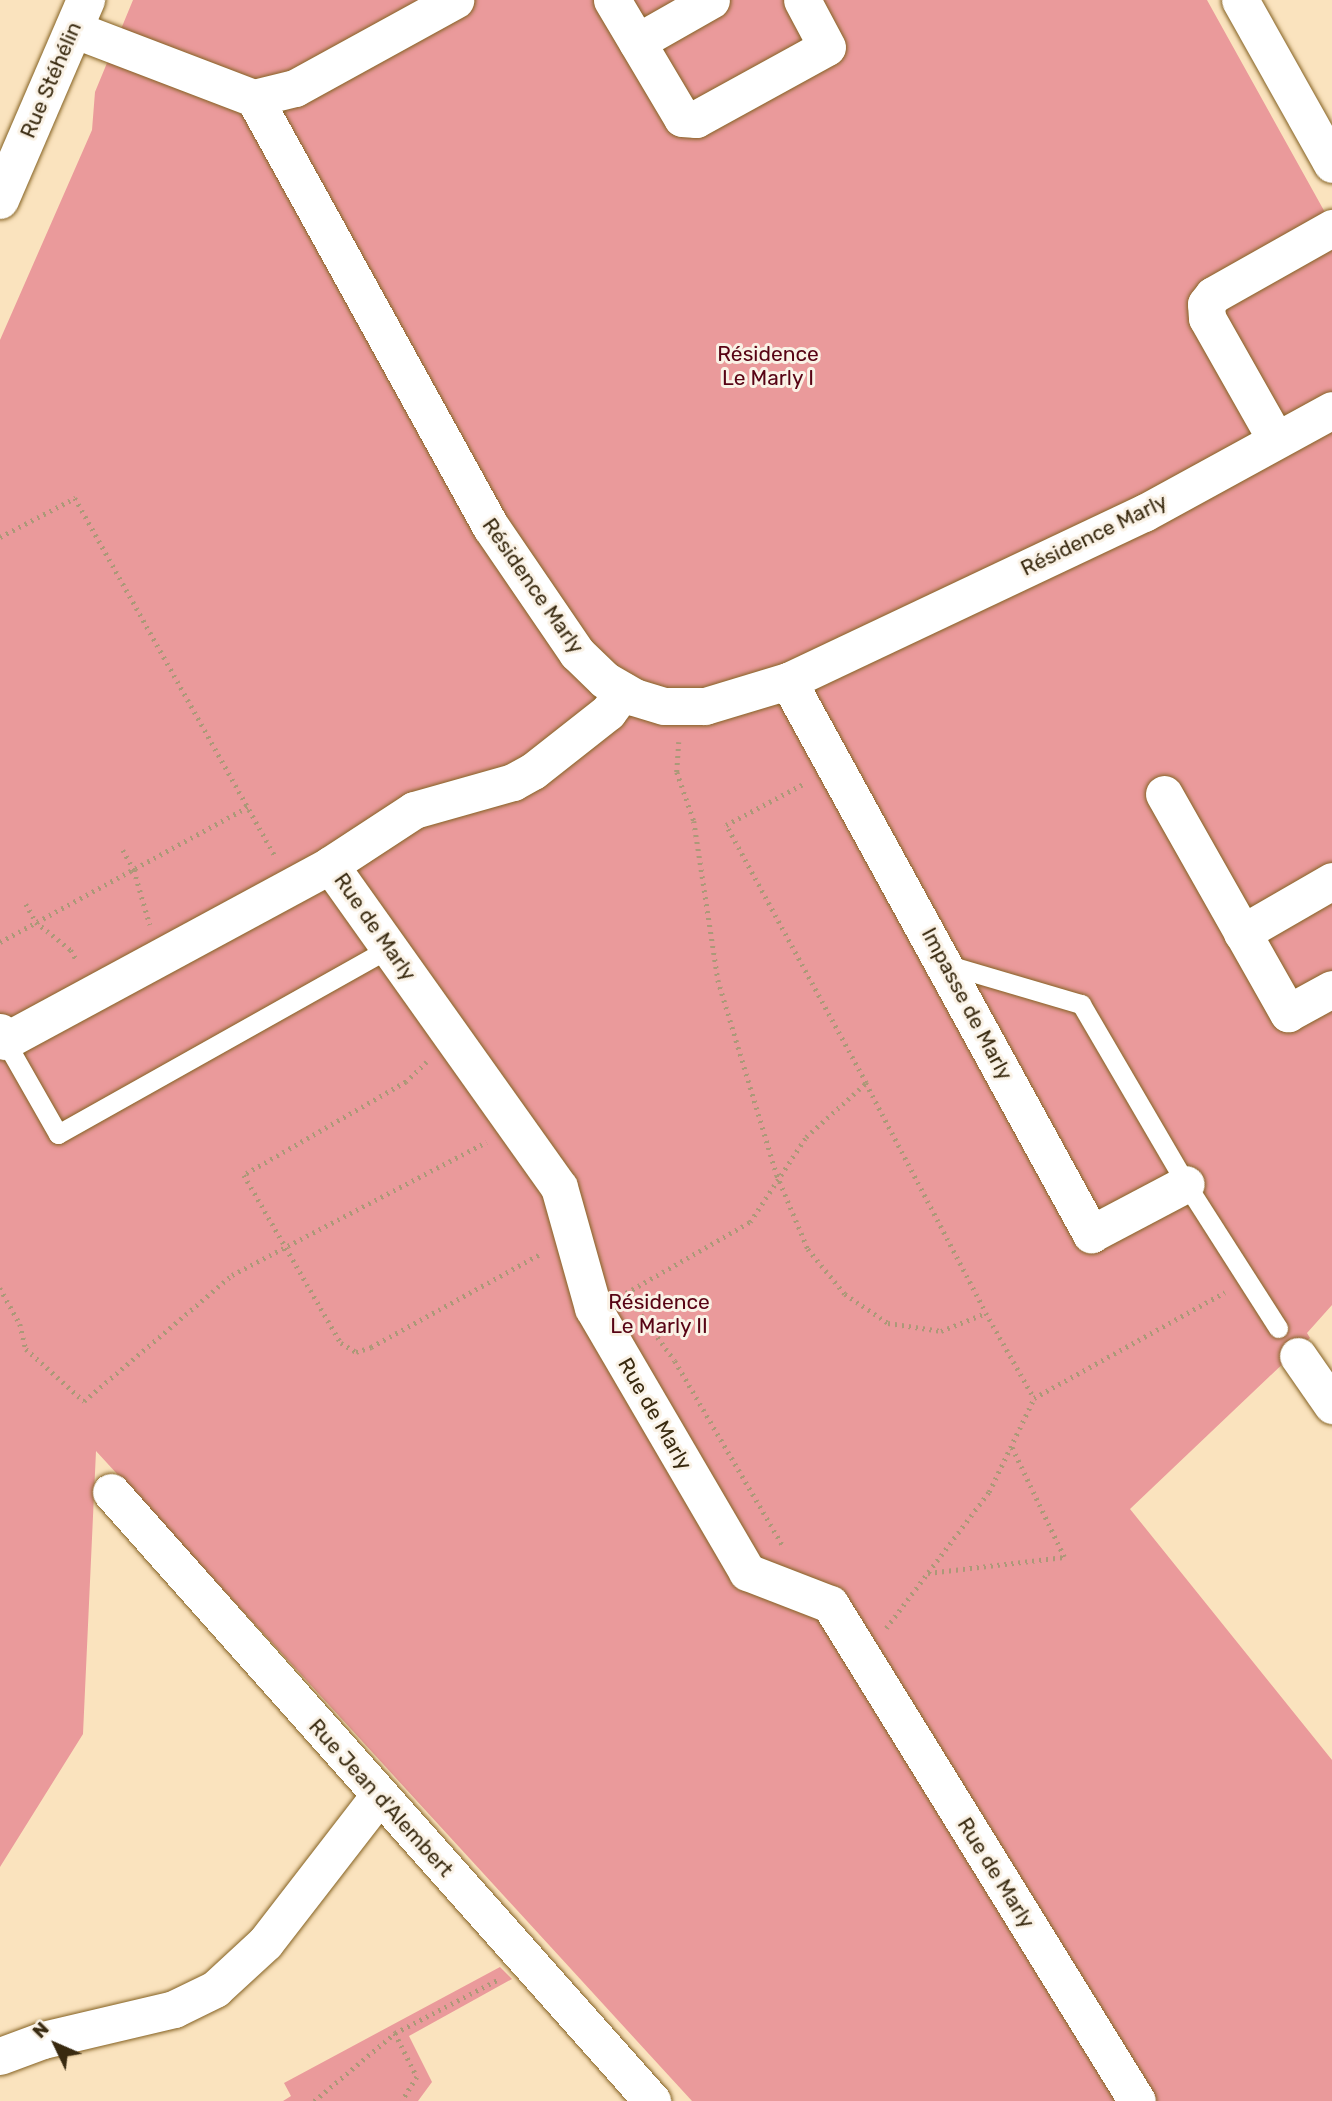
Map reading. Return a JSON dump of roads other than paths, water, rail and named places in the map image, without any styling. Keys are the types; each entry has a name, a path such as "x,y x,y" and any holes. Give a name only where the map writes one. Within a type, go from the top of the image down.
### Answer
{"street":[{"path":"79,15 254,98 295,88 455,0"},
{"path":"612,0 682,118 695,119 827,47 802,0"},
{"path":"637,42 711,0"},
{"path":"1240,0 1332,164"},
{"name":"Rue Stéhélin","path":"0,199 79,15"},
{"name":"Résidence Marly","path":"254,98 491,527 577,653 623,691 664,706 740,699 788,681 1144,513 1332,410"},
{"path":"1276,440 1207,318 1206,304 1213,295 1332,228"},
{"name":"Impasse de Marly","path":"788,681 837,766 1091,1234 1186,1184"},
{"path":"330,865 414,810 513,782 534,771 608,712 623,691"},
{"path":"1164,794 1288,1013 1332,989"},
{"name":"Rue de Marly","path":"2,1037 93,993 330,865 559,1187 573,1235 609,1300 747,1572 830,1604 1137,2101"},
{"path":"1242,933 1332,881"},
{"path":"1288,1342 1332,1405"},
{"name":"Rue Jean d'Alembert","path":"111,1492 378,1797 524,1955 639,2096"},
{"path":"0,2056 43,2040 174,2009 215,1989 265,1943 378,1797"}],"lane":[{"path":"2,1037 58,1134 389,948"},
{"path":"945,964 1081,1004 1186,1184 1288,1342"}],"park label":[{"name":"Résidence Le Marly I","path":"768,366"},
{"name":"Résidence Le Marly II","path":"659,1314"}]}
